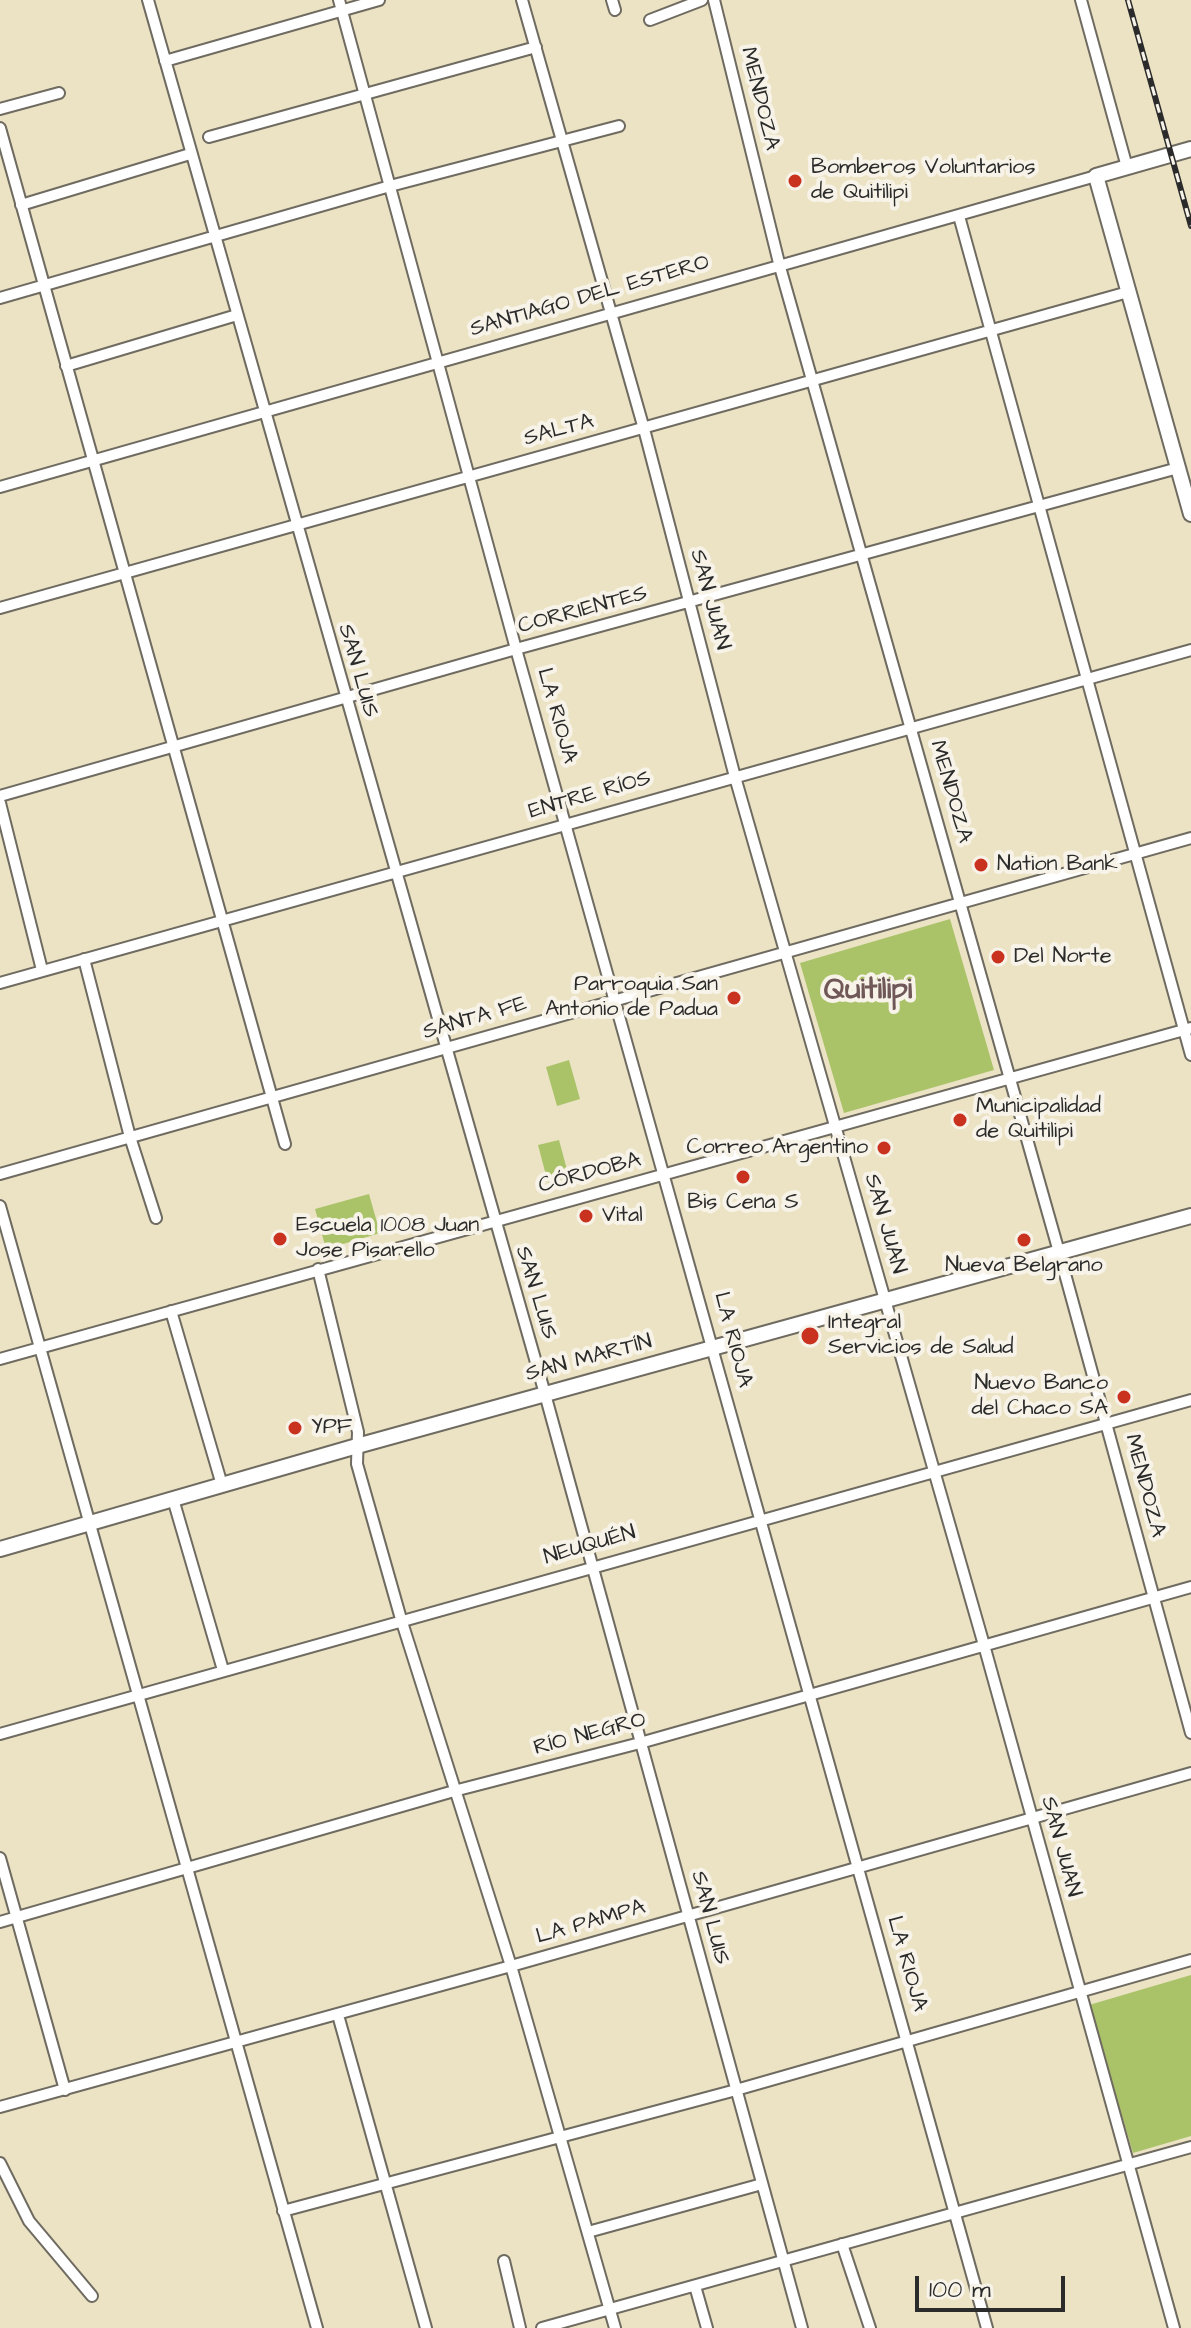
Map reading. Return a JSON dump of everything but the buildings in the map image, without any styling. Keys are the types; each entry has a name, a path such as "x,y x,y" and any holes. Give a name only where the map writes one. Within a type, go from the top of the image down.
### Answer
{"street":[{"name":"SAN LUIS","path":"148,0 492,1221 545,1394 802,2328"},
{"path":"165,61 340,5 379,0"},
{"name":"SAN JUAN","path":"522,0 609,315 644,429 735,777 932,1473 984,1645 1174,2328"},
{"path":"650,20 702,0"},
{"name":"MENDOZA","path":"714,0 780,267 1107,1423 1191,1733"},
{"path":"1081,0 1127,167"},
{"name":"LA RIOJA","path":"340,5 516,649 617,1000 987,2328"},
{"path":"209,137 536,47"},
{"path":"0,109 59,93"},
{"path":"0,298 390,186 619,126"},
{"path":"0,128 285,1144"},
{"name":"SANTIAGO DEL ESTERO","path":"0,487 1191,149"},
{"path":"21,205 190,154"},
{"path":"1096,176 1191,514"},
{"path":"959,216 1188,1029 1191,1055"},
{"name":"SALTA","path":"0,608 1128,292"},
{"path":"66,366 237,315"},
{"name":"CORRIENTES","path":"0,796 516,649 1178,468"},
{"name":"ENTRE RÍOS","path":"0,983 1191,650"},
{"path":"0,803 42,970"},
{"name":"SANTA FE","path":"0,1174 271,1095 1191,838"},
{"path":"84,959 130,1137 156,1218"},
{"name":"CÓRDOBA","path":"0,1359 1188,1029"},
{"path":"0,1206 317,2328"},
{"name":"SAN MARTÍN","path":"0,1549 357,1446 1191,1216"},
{"path":"318,1269 358,1432 357,1464 401,1619 511,1966 615,2328"},
{"path":"171,1311 222,1485"},
{"name":"NEUQUÉN","path":"0,1734 401,1619 1191,1400"},
{"path":"173,1499 223,1670"},
{"name":"RÍO NEGRO","path":"0,1922 454,1791 640,1743 1191,1587"},
{"name":"LA PAMPA","path":"0,2107 338,2015 1191,1773"},
{"path":"0,1858 65,2090"},
{"path":"283,2211 736,2090 1191,1960"},
{"path":"338,2015 426,2328"},
{"path":"542,2328 1191,2147"},
{"path":"0,2163 29,2221 92,2296"},
{"path":"588,2232 762,2184"},
{"path":"842,2244 870,2328"},
{"path":"504,2261 520,2328"},
{"path":"695,2286 707,2328"}],"green space":[{"path":"950,919 994,1070 844,1113 800,963"},
{"path":"569,1060 580,1099 557,1106 546,1067"},
{"path":"559,1140 569,1177 548,1183 538,1145"},
{"path":"369,1194 380,1233 326,1249 315,1209"},
{"path":"1191,1975 1191,2136 1133,2153 1089,2005"}],"railway":[{"path":"1128,0 1191,226"}],"place":[{"name":"Bomberos Voluntarios de Quitilipi","path":"795,181"},
{"name":"Nation Bank","path":"981,865"},
{"name":"Del Norte","path":"998,957"},
{"name":"Parroquia San Antonio de Padua","path":"734,998"},
{"name":"Municipalidad de Quitilipi","path":"960,1120"},
{"name":"Correo Argentino","path":"884,1148"},
{"name":"Bis Cena S","path":"743,1177"},
{"name":"Vital","path":"586,1216"},
{"name":"Escuela 1008 Juan Jose Pisarello","path":"280,1239"},
{"name":"Nueva Belgrano","path":"1024,1240"},
{"name":"Integral Servicios de Salud","path":"810,1336"},
{"name":"Nuevo Banco del Chaco SA","path":"1124,1397"},
{"name":"YPF","path":"295,1428"}],"district":[{"name":"Quitilipi","path":"868,992"}]}
